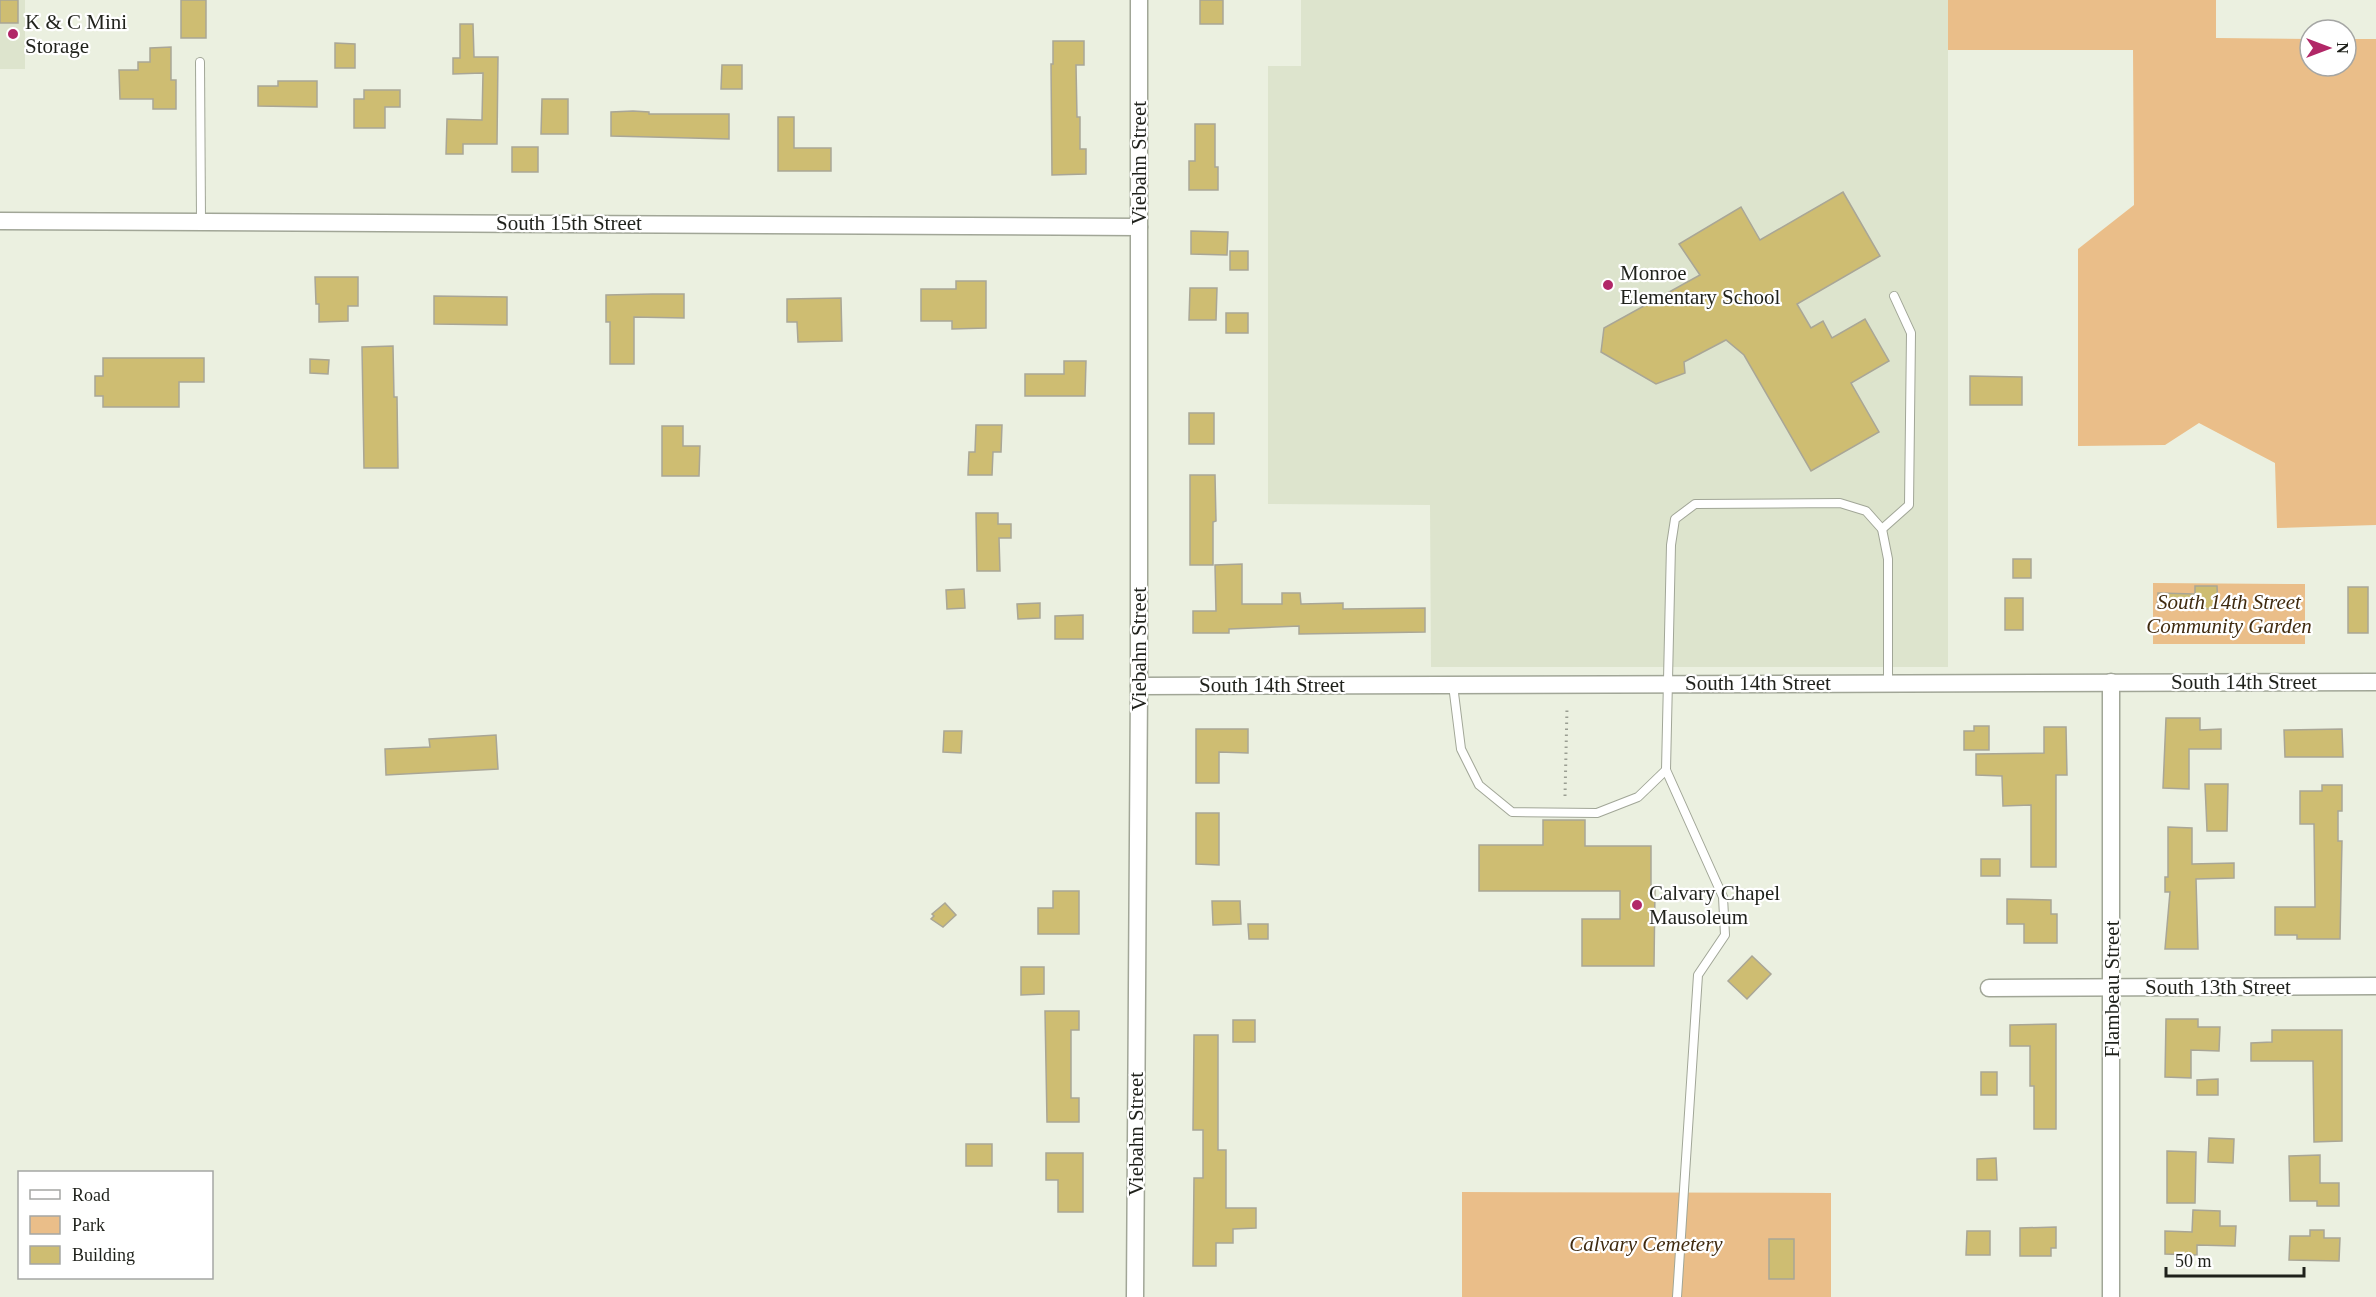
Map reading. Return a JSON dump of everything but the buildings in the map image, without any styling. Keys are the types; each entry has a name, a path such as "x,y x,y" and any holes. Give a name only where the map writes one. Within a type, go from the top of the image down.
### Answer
{"street":[{"name":"Viebahn Street","path":"1135,1297 1139,686 1139,0"},
{"name":"South 15th Street","path":"0,221 1139,227"},
{"name":"Flambeau Street","path":"2111,682 2111,1297"},
{"name":"South 14th Street","path":"1139,686 2376,682"},
{"name":"South 13th Street","path":"1989,988 2376,986"}],"lane":[{"path":"200,62 201,221"},
{"path":"1882,529 1909,505 1911,333 1894,296"},
{"path":"1677,1297 1698,975 1725,935 1723,897 1666,770 1672,537 1675,519 1695,504 1840,503 1866,511 1882,529 1888,559 1888,683"},
{"path":"1453,684 1461,749 1479,785 1512,812 1597,813 1638,797 1666,770"}],"path":[{"path":"1565,796 1566,708"}],"shaded area":[{"name":"K & C Mini Storage","path":"0,0 25,0 25,69 0,69"},
{"name":"Monroe Elementary School","path":"1301,0 1948,0 1948,667 1431,667 1430,505 1268,504 1268,66 1301,66"}],"green space":[{"path":"1948,0 2216,0 2216,38 2298,39 2298,78 2358,78 2358,39 2376,39 2376,525 2277,528 2275,463 2199,423 2165,445 2078,446 2078,249 2134,205 2133,50 1948,50"},
{"name":"South 14th Street Community Garden","path":"2153,583 2305,584 2305,644 2153,644"},
{"name":"Calvary Cemetery","path":"1462,1192 1831,1193 1831,1297 1462,1297"}],"place":[{"name":"K & C Mini Storage","path":"13,34"},
{"name":"Monroe Elementary School","path":"1608,285"},
{"name":"Calvary Chapel Mausoleum","path":"1637,905"}]}
